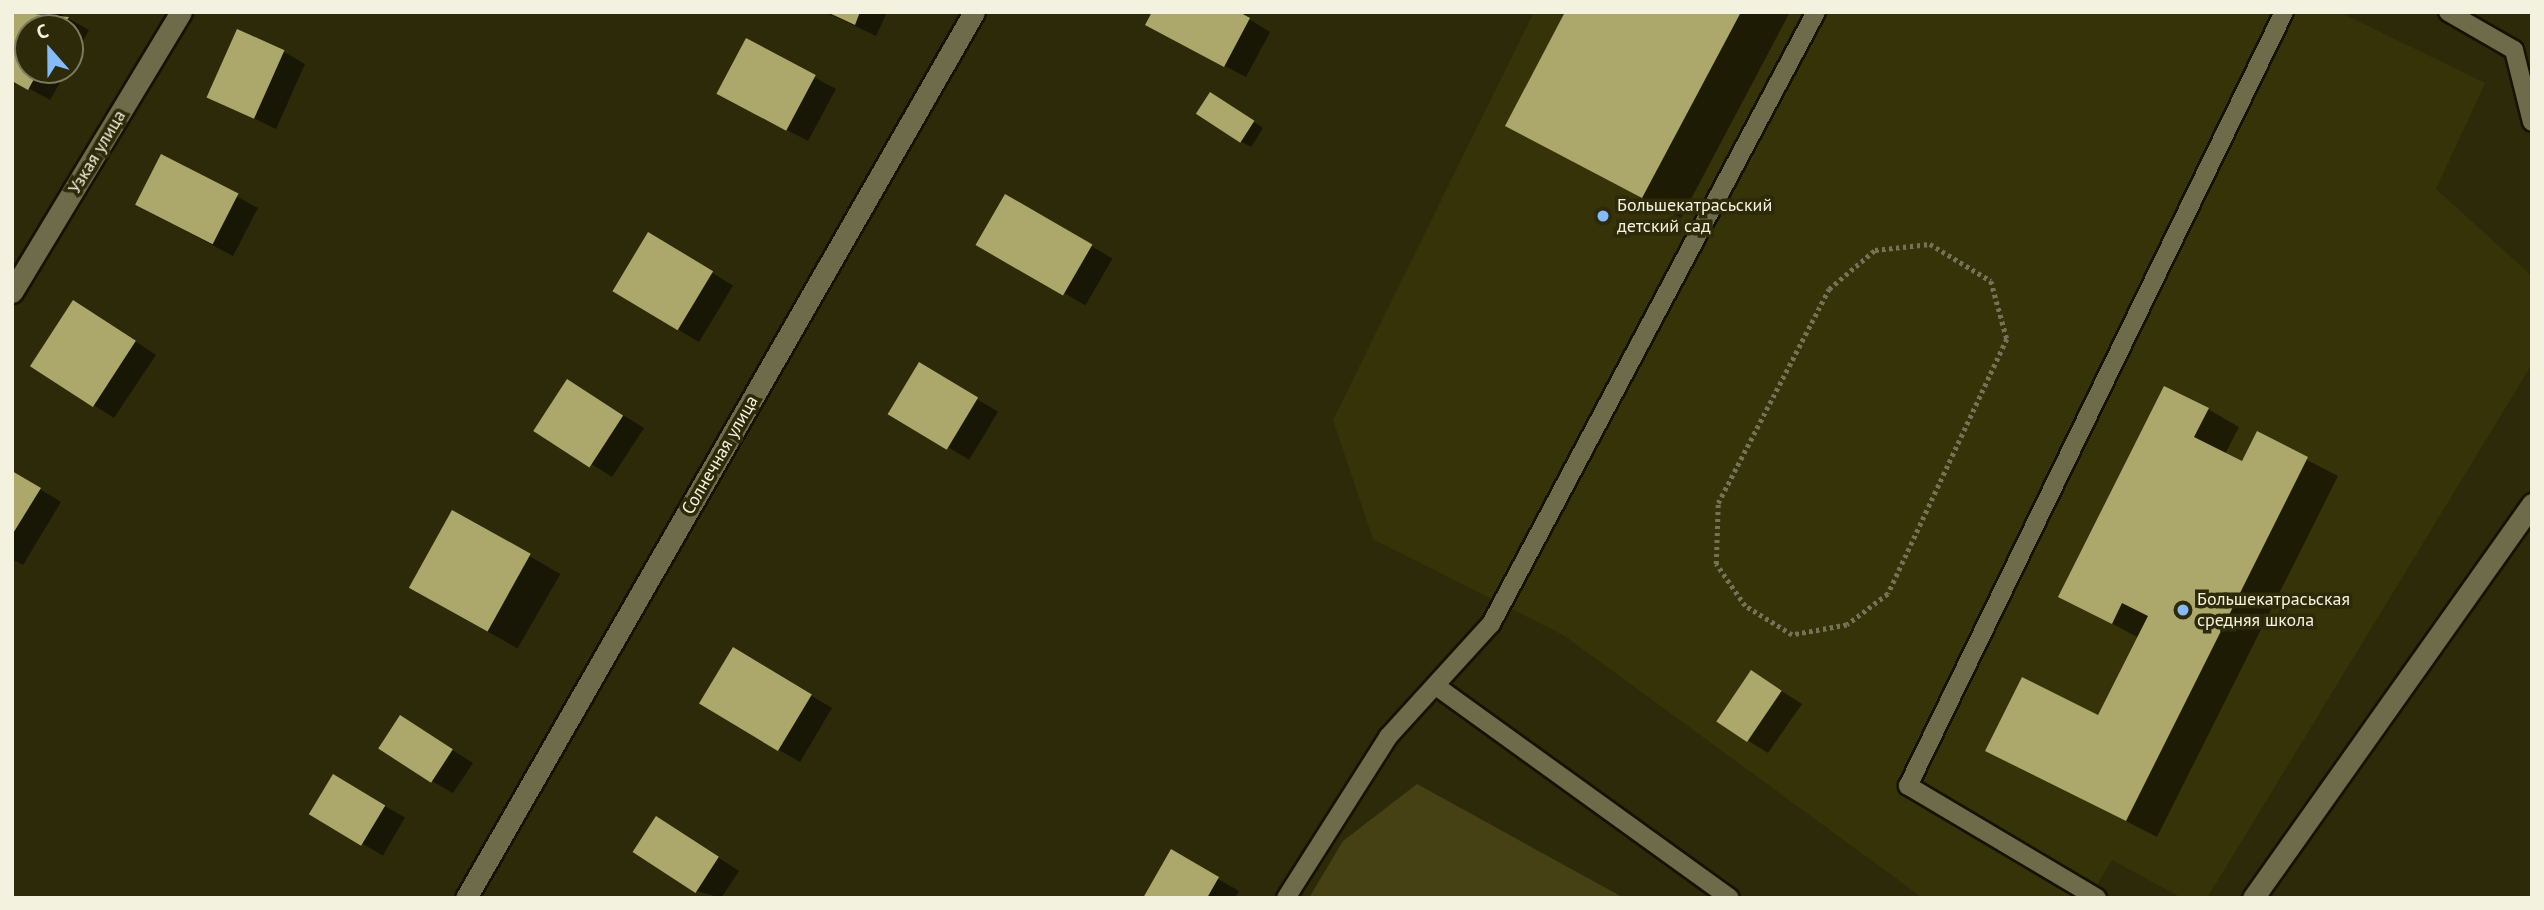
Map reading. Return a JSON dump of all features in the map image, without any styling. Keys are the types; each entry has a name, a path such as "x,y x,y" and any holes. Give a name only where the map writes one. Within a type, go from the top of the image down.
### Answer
{"street":[{"name":"Узкая улица","path":"12,292 181,12"},
{"name":"Солнечная улица","path":"466,898 974,12"},
{"path":"2253,898 2532,503"}],"lane":[{"path":"1286,898 1388,737 1491,624 1539,539 1815,12"},
{"path":"2097,898 1908,786 2284,12"},
{"path":"2448,12 2514,50 2532,122"},
{"path":"1436,686 1730,898"}],"path":[{"path":"1930,244 1991,281 2007,339 1888,594 1847,625 1793,635 1745,606 1716,564 1718,503 1829,289 1875,250 1930,244"}],"shaded area":[{"path":"1534,12 2339,12 2485,83 2436,189 2532,276 2532,364 2207,898 2182,898 2112,860 2089,898 1923,898 1565,636 1373,539 1333,420"},
{"path":"1417,784 1624,898 1309,898 1343,841"}],"building":[{"path":"12,12 35,14 14,14 14,82"},
{"path":"827,12 860,12 855,25"},
{"path":"1152,12 1239,12 1250,18 1224,67 1145,25"},
{"path":"1565,12 1741,12 1642,198 1505,126"},
{"path":"237,29 285,50 254,119 206,98"},
{"path":"746,38 816,75 786,131 716,94"},
{"path":"17,84 31,84 28,90"},
{"path":"1210,92 1254,121 1240,143 1196,114"},
{"path":"161,154 239,193 213,244 135,205"},
{"path":"1005,194 1092,244 1063,296 976,245"},
{"path":"648,232 713,271 678,330 612,291"},
{"path":"73,300 136,341 93,407 30,366"},
{"path":"919,362 978,398 947,450 888,414"},
{"path":"567,379 623,415 589,467 533,431"},
{"name":"Большекатрасьская средняя школа","path":"2164,386 2209,408 2194,437 2242,461 2257,431 2308,457 2126,821 1985,751 2022,677 2098,715 2148,616 2122,603 2112,624 2058,597"},
{"path":"12,471 41,488 12,535"},
{"path":"452,510 531,554 488,631 409,588"},
{"path":"733,647 812,694 778,751 699,704"},
{"path":"1751,670 1782,691 1747,742 1716,721"},
{"path":"400,715 453,749 431,783 378,749"},
{"path":"333,774 385,805 361,846 309,814"},
{"path":"656,816 719,857 695,893 633,852"},
{"path":"1171,849 1219,877 1207,898 1143,898"}],"place":[{"name":"Большекатрасьский детский сад","path":"1603,216"},
{"name":"Большекатрасьская средняя школа","path":"2183,610"}]}
